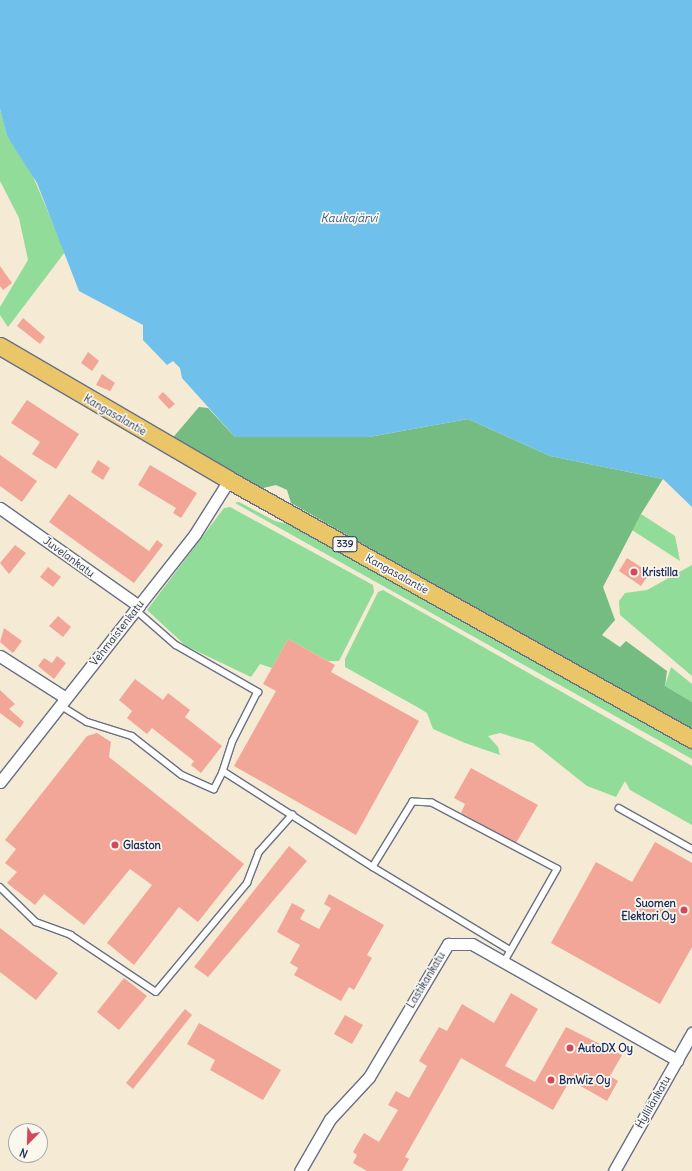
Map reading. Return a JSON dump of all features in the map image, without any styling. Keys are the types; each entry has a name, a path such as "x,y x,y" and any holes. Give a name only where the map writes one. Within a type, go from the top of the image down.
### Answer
{"main road":[{"name":"Kangasalantie","path":"0,346 229,480 692,739"}],"street":[{"name":"Vehmaistenkatu","path":"0,782 195,534 229,480"},
{"name":"Juvelankatu","path":"0,508 137,608"},
{"path":"0,656 63,702"},
{"name":"Lastikankatu","path":"300,1171 330,1119 369,1077 448,944 472,944 677,1060"},
{"name":"Hyllilänkatu","path":"614,1171 692,1033"}],"lane":[{"path":"63,702 86,722 132,736 182,775 214,789 223,771 233,741 258,692 176,645 137,608"},
{"path":"223,771 373,867 510,950"},
{"path":"373,867 413,802 432,803 557,869 504,962"},
{"path":"618,808 692,849"},
{"path":"0,887 36,922 71,935 156,992 247,883 259,852 292,815"}],"green space":[{"path":"0,109 7,136 29,167 65,252 8,327 0,315 0,307 28,260 19,218 0,181"},
{"path":"199,407 208,408 235,437 369,437 468,419 550,456 663,479 641,514 603,587 615,620 602,635 620,647 626,641 667,671 665,686 692,702 692,731 291,503 287,490 276,485 259,489 170,441"},
{"path":"239,502 275,521 299,527 692,747 692,759 235,503"},
{"path":"230,507 373,585 374,592 339,661 328,661 288,639 272,668 260,664 251,677 186,646 147,610 224,508"},
{"path":"641,514 675,536 680,561 632,530"},
{"path":"692,565 692,676 620,615 619,601 625,593 647,590"},
{"path":"383,590 692,766 692,825 630,790 625,781 616,797 587,786 533,743 500,733 488,736 498,747 500,755 465,743 433,729 427,713 345,667 345,659 378,592"},
{"path":"671,667 692,684 692,702 665,686"}],"water":[{"name":"Kaukajärvi","path":"0,0 692,0 692,507 663,479 550,456 468,419 369,437 235,437 182,378 180,368 173,361 167,365 143,340 143,325 79,291 37,183 7,136 0,109"}],"building":[{"path":"0,266 12,283 3,290 0,286"},
{"path":"23,318 45,337 40,344 17,326"},
{"path":"88,352 99,361 92,371 81,363"},
{"path":"102,374 115,383 110,391 96,385"},
{"path":"163,392 175,404 169,409 158,397"},
{"path":"27,400 79,434 56,469 32,454 40,442 11,423"},
{"path":"0,455 37,481 22,502 0,486"},
{"path":"98,460 110,468 103,480 91,472"},
{"path":"150,465 197,493 181,518 173,513 176,508 138,485"},
{"path":"69,494 149,551 157,540 163,545 134,583 49,522"},
{"path":"15,545 26,553 9,574 0,563"},
{"name":"Kristilla","path":"627,558 650,573 641,586 619,571"},
{"path":"48,567 61,577 53,587 40,577"},
{"path":"58,616 71,627 63,637 49,626"},
{"path":"4,628 22,641 13,653 0,642"},
{"path":"288,639 335,665 331,672 419,721 356,835 234,766 276,691 263,684"},
{"path":"57,656 66,663 54,679 38,666 44,658 52,663"},
{"path":"135,679 163,700 168,693 190,710 185,717 222,746 201,773 191,765 194,761 152,728 147,734 127,718 132,711 119,700"},
{"path":"0,690 15,704 9,709 24,722 20,728 0,713"},
{"name":"Glaston","path":"97,733 111,742 109,757 244,864 198,922 179,907 134,965 107,943 152,885 130,869 84,925 44,894 35,905 7,883 17,872 5,863 16,849 5,840 87,736"},
{"path":"471,768 538,805 516,843 461,813 465,804 454,798"},
{"path":"655,842 692,863 692,947 660,1004 551,943 596,862 632,882"},
{"path":"289,846 307,861 208,977 194,967"},
{"path":"329,894 384,925 367,955 372,958 354,990 349,987 341,1001 294,975 298,968 290,963 300,945 277,932 292,903 305,910 300,919 319,929 331,908 324,904"},
{"path":"0,928 58,973 36,1000 0,972"},
{"path":"124,978 147,996 119,1030 97,1012"},
{"path":"511,993 538,1009 505,1066 535,1082 566,1027 622,1055 610,1076 618,1081 607,1101 570,1080 553,1110 461,1058 405,1157 409,1159 402,1171 367,1171 353,1163 357,1155 353,1152 364,1133 379,1142 398,1110 388,1105 396,1091 409,1098 427,1066 419,1061 439,1027 447,1031 462,1004 494,1023"},
{"path":"185,1009 192,1015 133,1089 126,1083"},
{"path":"345,1015 363,1025 352,1044 334,1034"},
{"path":"199,1023 281,1070 263,1100 210,1070 215,1060 187,1044"}],"place":[{"name":"Kristilla","path":"634,572"},
{"name":"Glaston","path":"115,845"},
{"name":"Suomen Elektori Oy","path":"684,910"},
{"name":"AutoDX Oy","path":"570,1048"},
{"name":"BmWiz Oy","path":"551,1080"}]}
